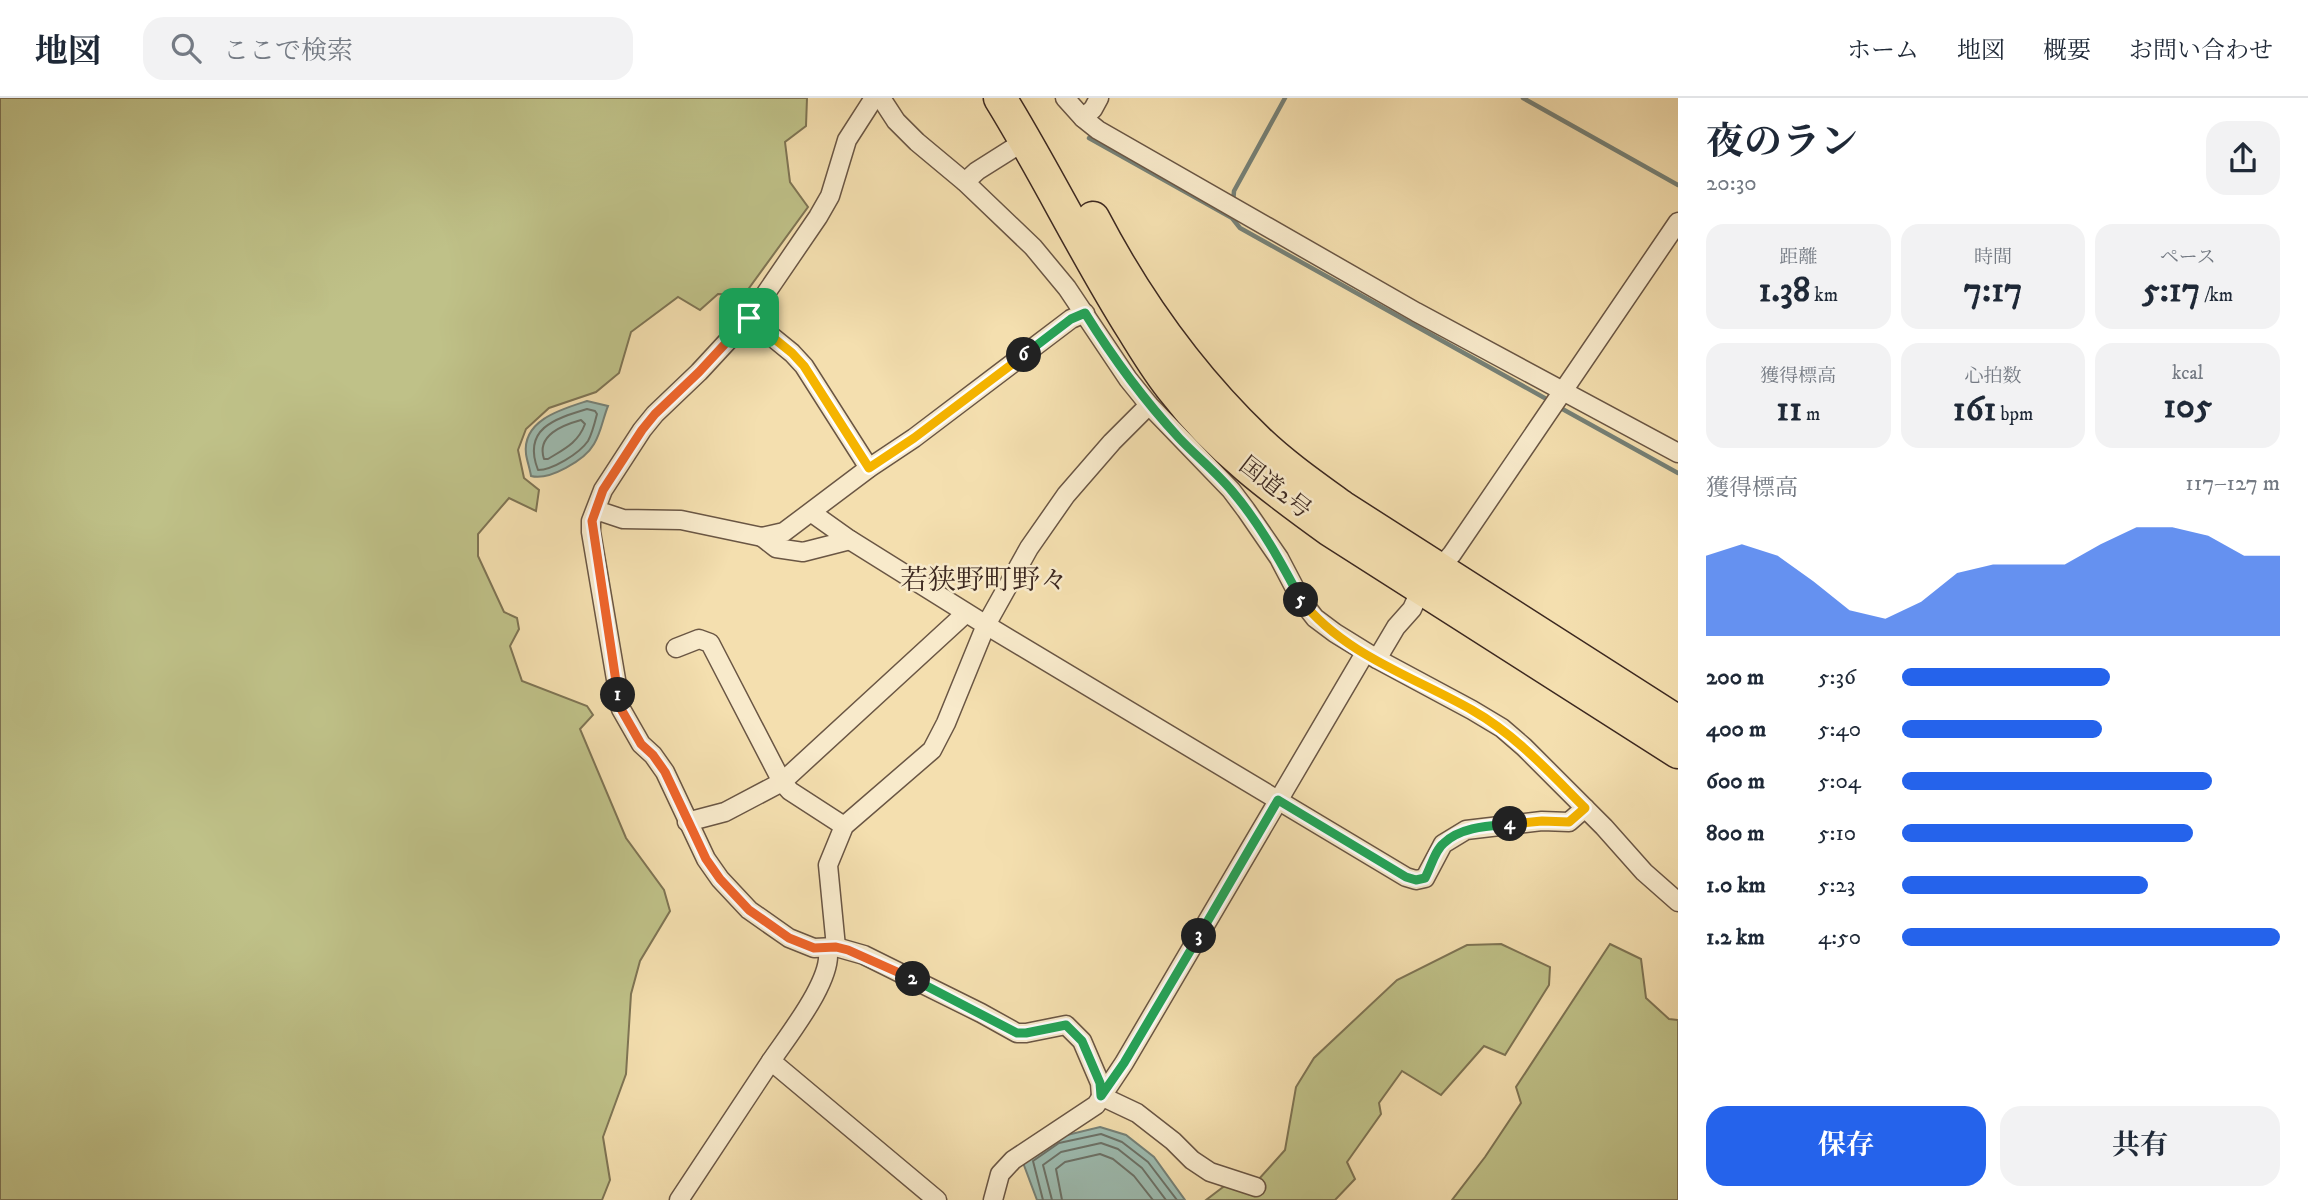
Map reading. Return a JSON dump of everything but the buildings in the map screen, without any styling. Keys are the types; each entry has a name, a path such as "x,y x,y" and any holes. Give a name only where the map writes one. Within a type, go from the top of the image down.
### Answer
{"highway":[{"name":"国道2号","path":"1000,98 1026,140 1106,288 1174,391 1209,432 1243,464 1330,530 1430,580 1678,722"},
{"name":"国道2号","path":"1025,98 1107,244 1172,347 1258,442 1430,580 1678,752"}],"street":[{"path":"874,98 847,140 830,196 749,318 655,414 603,490 592,521 592,532 621,709 641,744 665,772 706,859 720,879 749,910 789,938 814,948 832,947 864,955 1017,1033 1066,1025 1082,1041 1100,1083 1101,1096"},
{"path":"881,98 896,121 1033,247 1085,313 1149,405 1231,490 1279,558 1301,600 1315,618 1371,656 1502,728 1585,808 1644,872 1678,902"},
{"path":"1065,98 1098,130 1416,312 1557,399 1678,453"},
{"path":"1083,118 1093,109 1099,98"},
{"path":"965,183 977,171 1026,140"},
{"path":"993,1200 1000,1174 1013,1160 1096,1105 1124,1063 1278,800 1371,656 1412,609 1678,222"},
{"path":"596,510 624,519 681,520 762,537 784,532 1071,319 1085,313"},
{"path":"749,318 804,366 869,468"},
{"path":"679,1200 822,982 832,947 828,865 844,826 932,750 946,723 986,625 1030,548 1066,495 1149,405"},
{"path":"812,513 966,613 1406,877 1416,880 1425,878 1443,844 1466,830 1542,821 1569,822 1585,808"},
{"path":"762,537 776,548 803,552 850,540"},
{"path":"687,822 724,812 782,782 966,613"},
{"path":"676,648 699,639 710,643 782,782 790,791 844,826"},
{"path":"771,1061 937,1200"},
{"path":"1101,1096 1136,1113 1210,1172 1256,1187"}],"green space":[{"path":"0,98 807,98 806,126 785,142 790,182 808,207 744,295 718,294 700,310 678,297 631,332 619,373 596,392 549,408 526,429 518,450 524,478 539,490 536,511 509,498 478,534 478,556 504,612 517,618 519,629 510,646 522,681 587,706 593,715 580,729 626,838 664,890 670,911 640,961 631,994 626,1074 603,1137 610,1180 602,1200 0,1200"},
{"path":"1501,944 1550,967 1549,985 1505,1055 1484,1046 1441,1095 1402,1071 1379,1103 1381,1114 1347,1162 1355,1179 1335,1200 1206,1200 1227,1184 1249,1190 1285,1150 1296,1087 1314,1058 1397,980 1467,945"},
{"path":"1610,944 1641,959 1646,998 1669,1019 1678,1020 1678,1200 1452,1200 1521,1103 1516,1087"}],"water":[{"path":"587,401 608,406 594,444 566,468 539,477 531,476 526,454 526,442 530,432 556,412"},
{"path":"1100,1127 1126,1135 1154,1157 1185,1200 1037,1200 1022,1160 1063,1136"}],"waterway":[{"path":"1233,203 1234,191 1285,98"},
{"path":"1523,98 1678,185"},
{"path":"1089,138 1232,218 1240,228 1550,401"},
{"path":"1557,406 1678,473"}],"district":[{"name":"若狭野町野々","path":"984,580"}],"route":[{"path":"1085,313 1128,379 1149,405 1231,490 1279,558 1301,600 1315,618 1377,659 1502,728 1585,808 1569,822 1542,821 1466,830 1443,844 1425,878 1416,880 1406,877 1278,800 1124,1063 1101,1096 1100,1083 1082,1041 1066,1025 1017,1033 864,955 836,947 814,948 789,938 749,910 720,879 706,859 665,772 641,744 621,709 592,532 592,521 603,490 642,430 749,318 804,366 869,468 914,438 1071,319 1085,313"}]}
